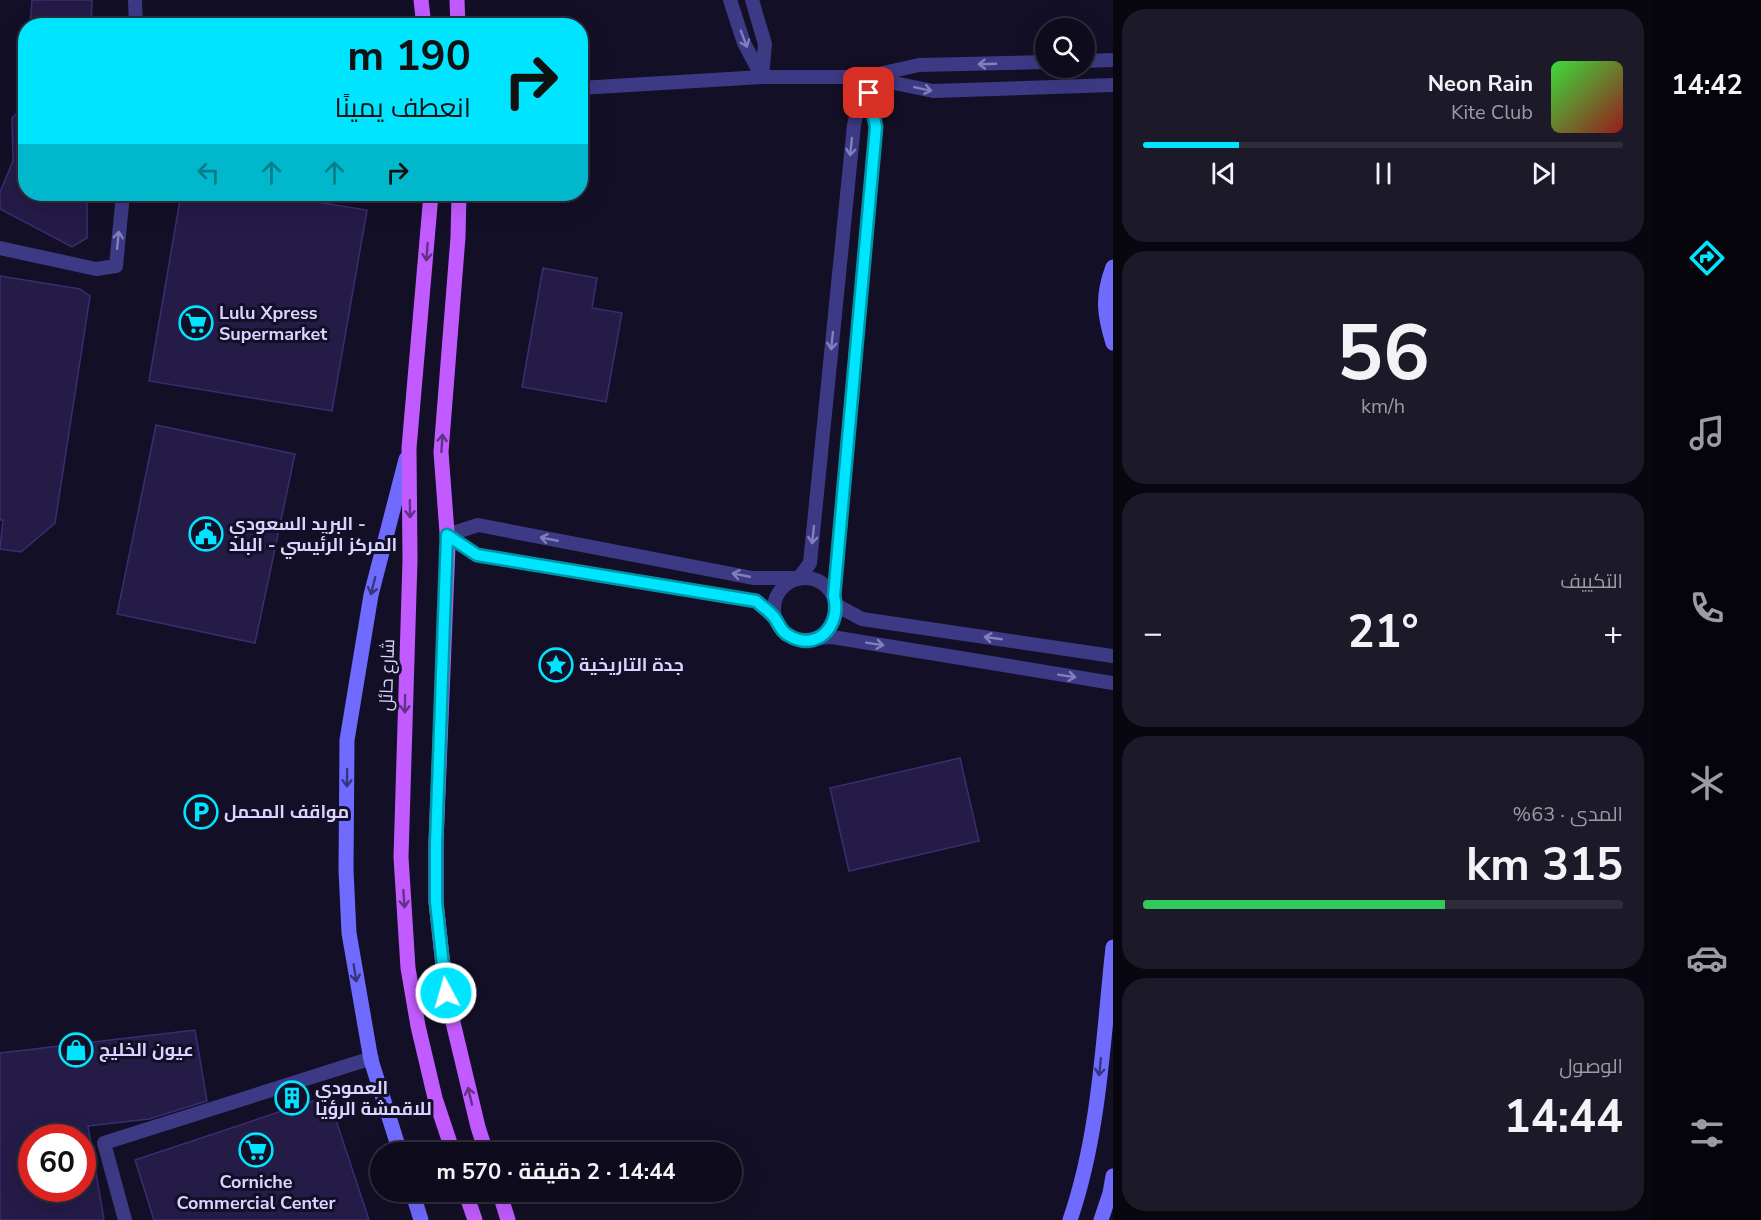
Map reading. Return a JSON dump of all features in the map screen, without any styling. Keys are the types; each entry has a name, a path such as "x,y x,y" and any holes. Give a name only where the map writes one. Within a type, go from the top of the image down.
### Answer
{"main road":[{"path":"421,0 423,18"},
{"path":"457,0 458,18"},
{"name":"شارع حائل","path":"430,201 410,448 410,560 401,857 408,968 418,1026 435,1098 450,1142"},
{"path":"459,201 441,452 447,535 436,902 446,993 483,1142"},
{"path":"1113,267 1104,297 1106,322 1113,343"},
{"path":"397,1142 372,1058 349,933 346,870 347,740 371,595 410,448"},
{"path":"1070,1220 1083,1182 1098,1092 1113,946"},
{"path":"1101,1220 1113,1176"},
{"path":"415,1202 421,1220"},
{"path":"469,1202 475,1220"},
{"path":"502,1202 508,1220"}],"street":[{"path":"135,0 136,18"},
{"path":"730,0 744,43 762,77"},
{"path":"752,0 765,44 762,77"},
{"path":"1095,61 1113,60"},
{"path":"865,77 919,65 1035,62"},
{"path":"588,88 762,77 865,77 933,91 1113,85"},
{"path":"865,77 854,125 810,563 799,578 789,581 775,597 773,608 779,628 787,635 797,639 832,637 1113,683"},
{"path":"817,638 832,625 836,615 835,601 876,127 865,77"},
{"path":"0,248 96,269 116,266 122,201"},
{"path":"447,535 478,525 753,578 810,578 820,581 835,601 862,619 1113,656"},
{"path":"447,535 477,555 756,601 775,618"},
{"path":"125,1220 104,1143 372,1058"}],"building":[{"path":"32,0 92,0 91,18 31,18"},
{"path":"18,112 18,201 87,201 87,238 72,247 0,209 0,192 13,161 12,118"},
{"path":"180,201 311,201 367,210 332,411 149,381"},
{"path":"543,268 597,278 592,308 622,313 606,402 522,387"},
{"path":"0,276 80,289 90,296 55,523 21,552 0,549 3,520 0,520"},
{"name":"البريد السعودي - المركز الرئيسي - البلد","path":"156,425 295,454 255,643 117,614"},
{"path":"960,758 979,841 849,871 830,788"},
{"path":"195,1030 207,1101 149,1119 96,1125 18,1124 18,1202 96,1202 96,1173 104,1220 0,1220 0,1053"},
{"name":"Corniche Commercial Center","path":"301,1090 305,1104 328,1096 369,1220 154,1220 135,1160 282,1111 279,1097"}],"place":[{"name":"Lulu Xpress Supermarket","path":"196,323"},
{"name":"البريد السعودي - المركز الرئيسي - البلد","path":"206,534"},
{"name":"جدة التاريخية","path":"556,665"},
{"name":"مواقف المحمل","path":"201,812"},
{"name":"عيون الخليج","path":"76,1050"},
{"name":"العمودي للاقمشة الرؤيا","path":"292,1098"},
{"name":"Corniche Commercial Center","path":"256,1150"}],"route":[{"path":"446,993 436,902 436,843 447,535 477,555 756,601 775,618 779,628 787,635 797,639 817,638 826,632 836,615 834,596 876,127 869,93"}]}
